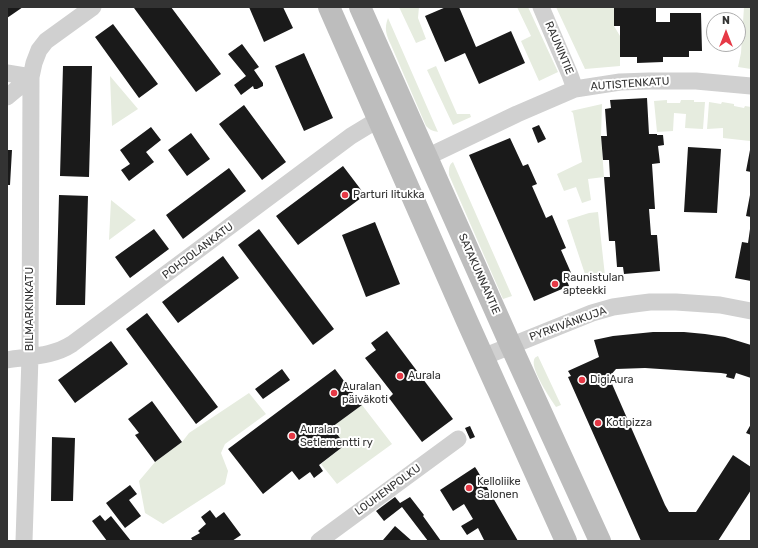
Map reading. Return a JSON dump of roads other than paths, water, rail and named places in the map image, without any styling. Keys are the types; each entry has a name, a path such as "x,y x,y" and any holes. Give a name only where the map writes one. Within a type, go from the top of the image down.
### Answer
{"main road":[{"path":"361,8 332,14 566,541"},
{"name":"SATAKUNNANTIE","path":"361,8 511,346 600,541"}],"street":[{"name":"BILMARKINKATU","path":"24,541 30,357 31,77 39,50 46,41 93,7"},
{"name":"RAUNINTIE","path":"541,7 575,89"},
{"path":"7,73 31,77"},
{"path":"7,97 31,77"},
{"name":"AUTISTENKATU","path":"427,157 517,114 575,89 587,86 620,82 696,80 751,86"},
{"name":"POHJOLANKATU","path":"7,360 50,354 65,349 351,136 379,119"},
{"name":"PYRKIVÄNKUJA","path":"483,357 592,313 613,307 650,302 676,302 720,305 751,311"},
{"name":"LOUHENPOLKU","path":"319,541 458,439"}],"place":[{"name":"Parturi Iitukka","path":"345,195"},
{"name":"Raunistulan apteekki","path":"555,284"},
{"name":"Aurala","path":"400,376"},
{"name":"DigiAura","path":"582,380"},
{"name":"Auralan päiväkoti","path":"334,393"},
{"name":"Kotipizza","path":"598,423"},
{"name":"Auralan Setlementti ry","path":"292,436"},
{"name":"Kelloliike Salonen","path":"469,488"}]}
